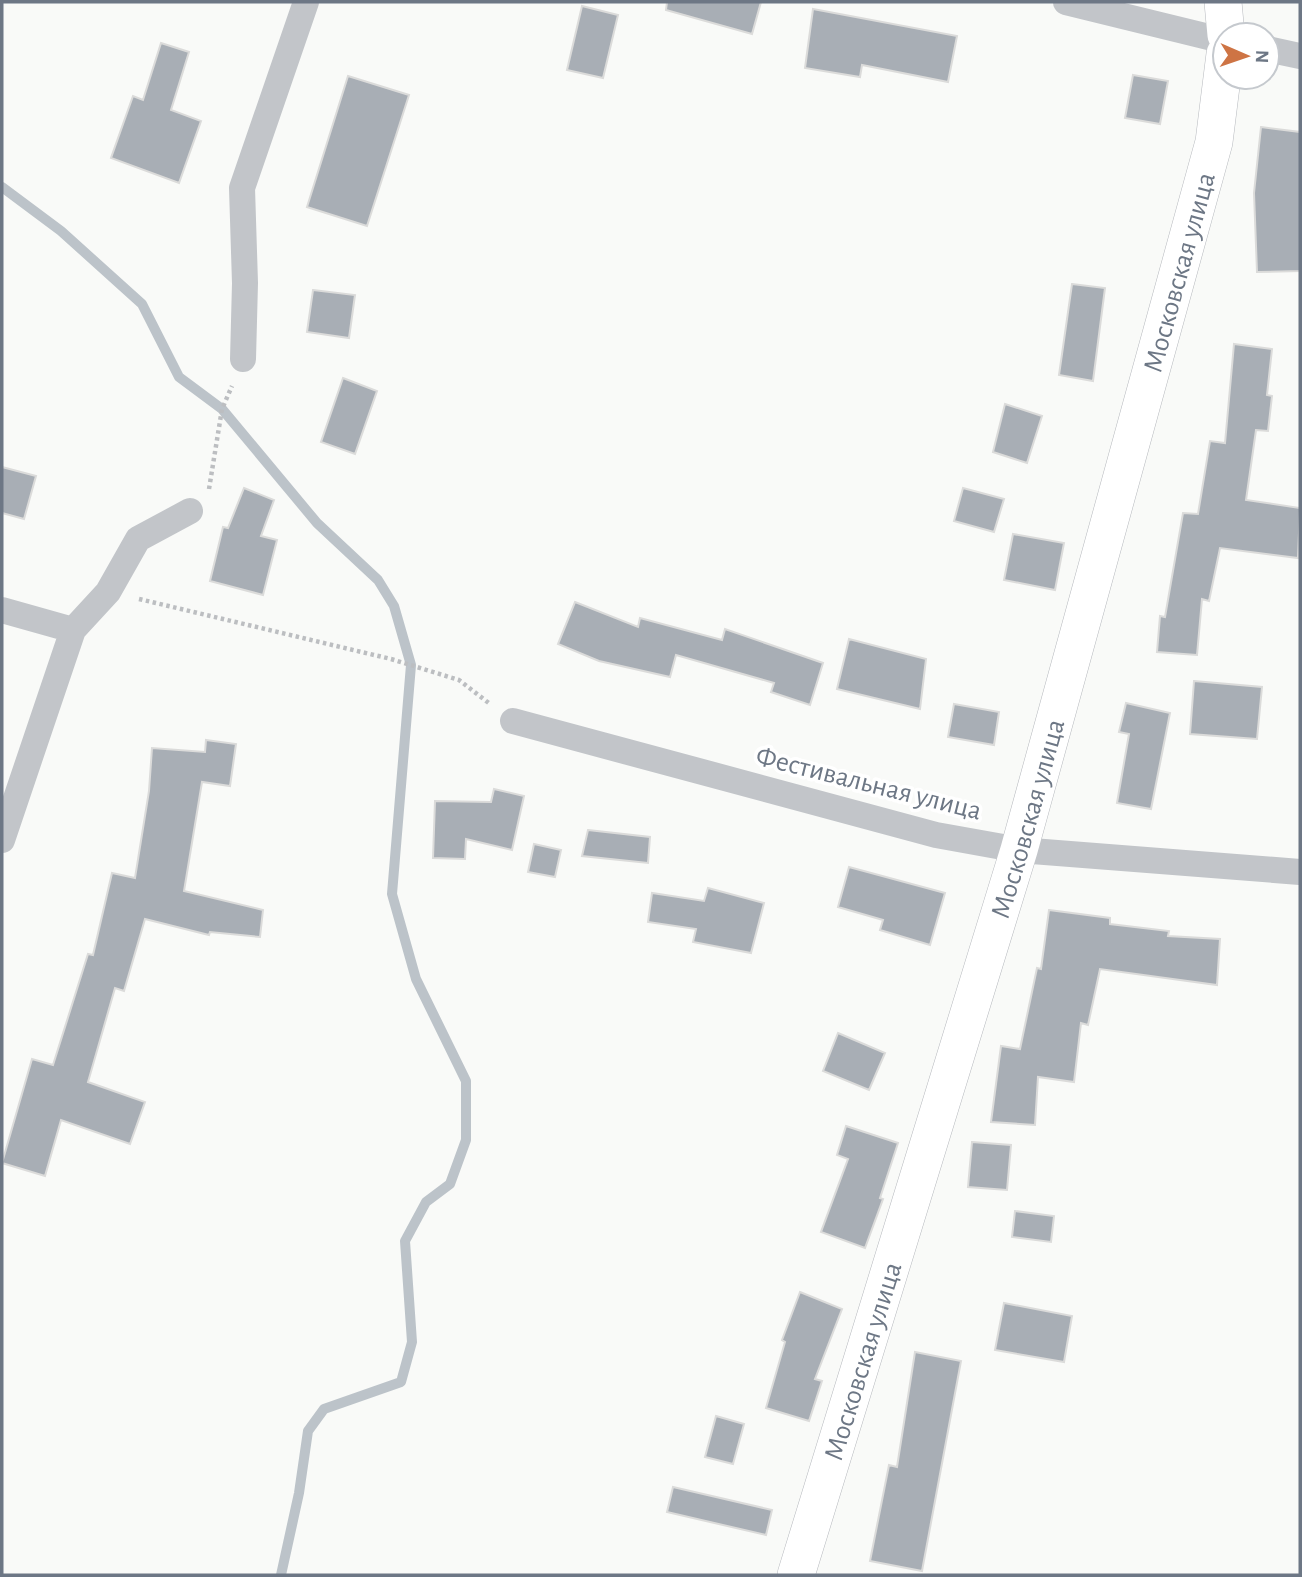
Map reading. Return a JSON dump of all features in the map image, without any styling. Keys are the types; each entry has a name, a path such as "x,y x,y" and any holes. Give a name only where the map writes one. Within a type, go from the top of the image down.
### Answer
{"street":[{"path":"243,359 245,283 242,188 306,2"},
{"path":"1066,2 1211,38"},
{"path":"1223,2 1225,21"},
{"path":"1281,52 1300,56"},
{"name":"Московская улица","path":"796,1575 1018,850 1214,142 1220,91"},
{"path":"2,840 73,630 108,592 138,538 191,511"},
{"path":"2,610 73,630"},
{"name":"Фестивальная улица","path":"513,721 936,835 1018,850 1300,872"}],"path":[{"path":"191,511 211,486 222,409 243,359"},
{"path":"108,592 391,659 459,680 513,721"}],"building":[{"path":"667,2 761,2 752,34 666,10"},
{"path":"582,6 618,15 603,78 567,70"},
{"path":"813,9 957,36 948,82 862,65 860,77 805,68"},
{"path":"161,43 189,52 171,110 201,121 179,183 111,158 133,96 143,100"},
{"path":"1133,75 1168,81 1160,124 1125,118"},
{"path":"348,76 409,95 367,226 307,207"},
{"path":"1261,127 1300,132 1300,271 1257,272 1254,193"},
{"path":"1072,284 1105,288 1093,381 1059,375"},
{"path":"313,290 355,295 349,338 307,332"},
{"path":"1234,344 1272,349 1267,395 1272,396 1268,431 1256,430 1246,500 1300,508 1298,558 1220,548 1209,601 1202,599 1197,655 1157,652 1160,616 1165,617 1183,513 1198,514 1210,441 1225,443"},
{"path":"343,378 377,391 355,454 321,442"},
{"path":"1005,404 1042,416 1027,463 993,452"},
{"path":"2,467 36,476 24,519 2,513"},
{"path":"244,488 274,500 261,536 277,540 263,595 210,581 223,527 228,528"},
{"path":"963,488 1004,499 994,532 954,521"},
{"path":"1013,534 1064,543 1055,590 1004,580"},
{"path":"575,602 638,627 640,618 722,640 725,629 823,663 810,705 771,692 774,683 676,655 670,677 599,661 558,644"},
{"path":"849,639 926,659 920,709 837,689"},
{"path":"1194,681 1262,687 1257,739 1190,734"},
{"path":"1126,703 1170,713 1151,809 1117,803 1129,734 1119,732"},
{"path":"954,704 999,712 994,745 948,737"},
{"path":"206,740 236,744 230,786 202,782 184,891 263,910 260,937 210,932 209,935 145,919 124,991 115,988 88,1082 145,1102 130,1144 61,1120 45,1176 2,1163 32,1059 53,1065 88,954 93,955 112,873 135,878 149,791 152,748 205,752"},
{"path":"494,789 524,796 512,850 466,839 465,859 433,858 435,801 491,802"},
{"path":"588,830 650,837 648,863 582,856"},
{"path":"534,844 561,850 555,877 528,872"},
{"path":"849,867 945,893 930,945 880,930 883,920 838,907"},
{"path":"708,888 764,903 751,953 693,942 696,929 648,922 652,893 704,901"},
{"path":"1049,910 1110,918 1110,924 1169,931 1168,936 1220,939 1217,985 1100,969 1088,1025 1081,1023 1074,1082 1038,1077 1035,1125 991,1122 1001,1046 1020,1049 1037,968 1041,969"},
{"path":"838,1033 885,1053 869,1090 823,1071"},
{"path":"846,1126 898,1143 880,1198 883,1199 865,1248 821,1232 848,1159 837,1155"},
{"path":"972,1142 1011,1145 1007,1190 968,1187"},
{"path":"1015,1211 1054,1216 1051,1242 1012,1237"},
{"path":"800,1292 842,1309 815,1379 822,1381 809,1421 766,1408 785,1342 782,1340"},
{"path":"1004,1303 1072,1316 1064,1362 995,1350"},
{"path":"915,1352 961,1361 922,1571 870,1561 889,1465 897,1467"},
{"path":"716,1416 744,1424 733,1464 705,1457"},
{"path":"673,1487 772,1510 766,1535 667,1512"}],"waterway":[{"path":"2,187 61,231 142,304 179,377 222,409 317,523 378,580 394,606 411,665 392,894 416,979 466,1081 466,1140 450,1184 426,1202 405,1241 412,1342 401,1382 324,1409 308,1431 299,1493 281,1575"}]}
